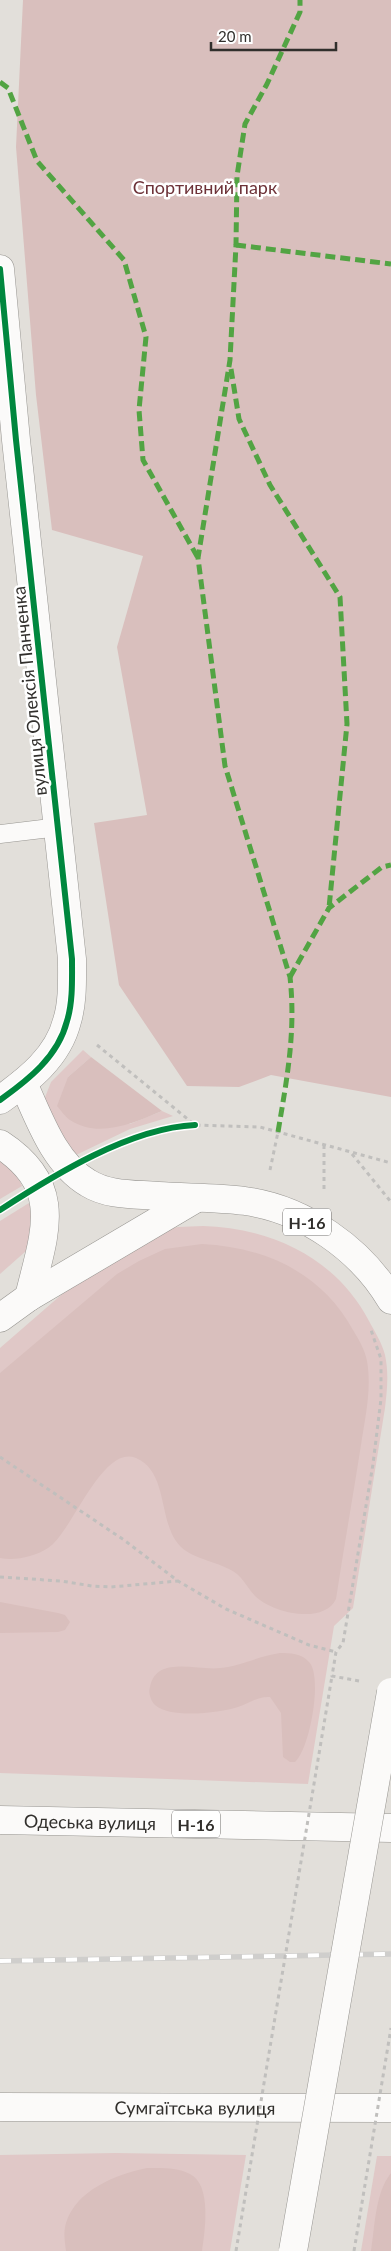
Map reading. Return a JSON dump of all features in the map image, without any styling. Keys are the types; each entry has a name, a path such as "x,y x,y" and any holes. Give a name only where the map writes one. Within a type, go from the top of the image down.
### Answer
{"main road":[{"name":"вулиця Олексія Панченка","path":"0,269 8,441 59,827 72,959 68,1021 60,1042 43,1064 23,1084 0,1100"},
{"path":"23,1084 56,1150 88,1183 109,1192 195,1199"},
{"path":"0,1144 12,1151 26,1166 39,1186 46,1205 46,1228 29,1297"},
{"path":"0,1318 29,1297 195,1199"},
{"name":"Н-16","path":"195,1199 224,1199 263,1204 313,1224 335,1238 352,1254 391,1300"},
{"path":"293,2251 391,1692"},
{"name":"Одеська вулиця","path":"0,1820 391,1828"},
{"name":"Сумгаїтська вулиця","path":"2,2108 391,2108"}],"lane":[{"path":"0,834 59,827"}],"path":[{"path":"68,1021 195,1125"},
{"path":"184,1126 251,1126 296,1136 391,1163"},
{"path":"313,1224 324,1186 324,1145"},
{"path":"352,1153 391,1202"},
{"path":"236,2251 336,1652 343,1643 382,1398 381,1359 369,1326"},
{"path":"0,1457 137,1549 178,1581 234,1613 309,1645 336,1652"},
{"path":"0,1461 7,1462"},
{"path":"0,1577 111,1587 178,1581"},
{"path":"354,2251 391,2028"}],"shaded area":[{"path":"83,1050 91,1057 68,1077 130,1124 162,1111 173,1116 130,1129 76,1155 60,1134 44,1100 51,1082"},
{"path":"0,1153 14,1169 22,1186 0,1199"},
{"path":"29,1203 34,1223 26,1251 0,1274 0,1221"},
{"path":"178,1227 229,1228 277,1240 300,1251 320,1264 339,1280 355,1299 376,1333 385,1355 387,1389 385,1408 353,1608 334,1626 308,1784 0,1773 0,1348 68,1289 160,1231"},
{"path":"115,2153 246,2155 230,2251 0,2251 0,2155"},
{"path":"377,2156 391,2156 391,2251 361,2251"}],"green space":[{"name":"Спортивний парк","path":"23,0 391,0 391,1097 271,1075 239,1087 187,1086 119,985 94,823 147,815 117,647 143,556 52,530 36,395 16,147"},
{"path":"91,1057 162,1111 128,1124 104,1129 81,1126 68,1119 57,1106 68,1077"},
{"path":"202,1244 248,1251 290,1267 308,1279 325,1293 340,1310 365,1353 369,1382 367,1403 336,1599 330,1607 321,1612 297,1614 273,1607 255,1596 233,1571 193,1555 181,1547 171,1531 158,1484 153,1473 146,1464 136,1458 123,1457 111,1464 88,1492 67,1526 48,1548 37,1554 24,1557 0,1558 0,1373 117,1274 165,1249"},
{"path":"0,1602 65,1615 70,1622 65,1630 58,1632 0,1633"},
{"path":"280,1653 295,1654 306,1659 313,1670 315,1682 315,1696 310,1728 300,1755 295,1762 290,1762 283,1757 281,1713 270,1697 253,1700 242,1706 230,1709 195,1714 162,1709 155,1705 150,1697 149,1689 154,1677 160,1671 179,1667 220,1668"},
{"path":"147,2168 180,2170 190,2174 197,2180 202,2188 205,2209 202,2251 66,2251 65,2226 71,2211 79,2201 99,2185 111,2179"},
{"path":"391,2173 391,2251 371,2251 379,2200"}],"railway":[{"path":"0,1961 391,1954"}],"marked path":[{"path":"278,1132 291,1036 292,997 290,977 225,766 198,558 230,360 236,245 237,176 245,124 267,84 300,12 300,0"},
{"path":"0,82 8,88 37,161 124,260 146,337 139,410 143,460 198,558"},
{"path":"236,245 391,264"},
{"path":"231,369 239,419 270,485 340,597 347,724 329,908"},
{"path":"290,977 329,908 382,867 391,865"}],"cycle path":[{"path":"0,269 16,440 72,959 69,1014 57,1046 31,1076 0,1100"},
{"path":"0,1210 44,1182 119,1144 170,1128 195,1125"}]}
